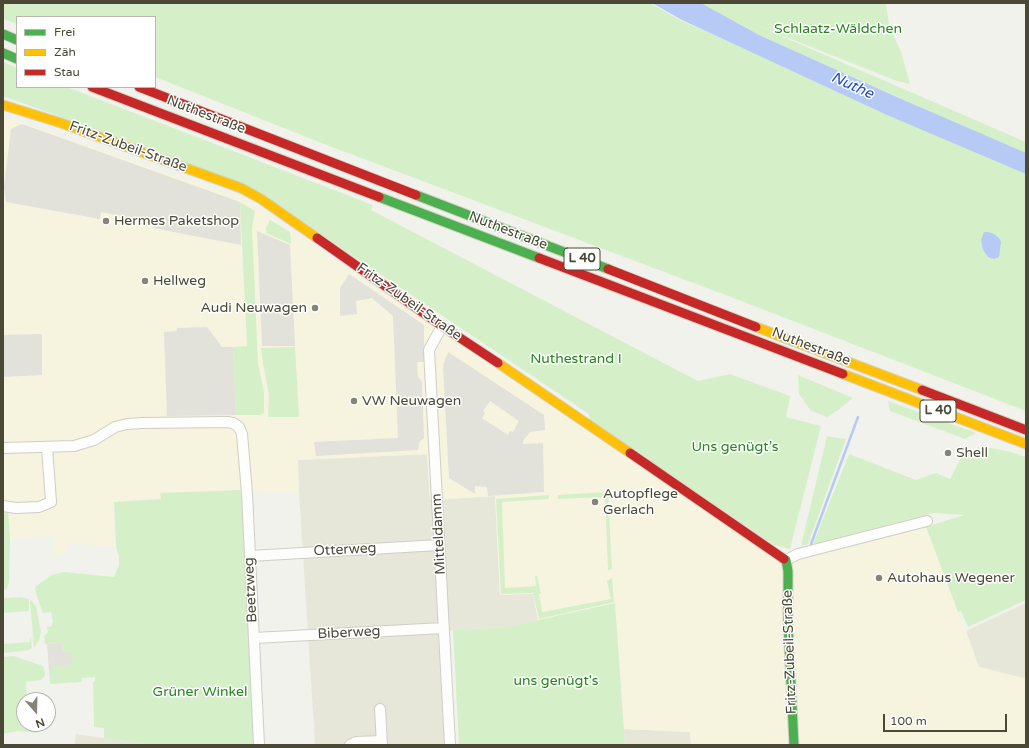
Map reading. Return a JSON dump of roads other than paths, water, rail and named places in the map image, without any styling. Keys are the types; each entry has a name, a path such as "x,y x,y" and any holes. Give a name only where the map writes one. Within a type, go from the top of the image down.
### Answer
{"main road":[{"path":"3,34 16,40"},
{"path":"3,53 16,59"},
{"name":"Nuthestraße","path":"95,88 1026,444"},
{"name":"Nuthestraße","path":"142,88 808,347 1026,430"},
{"name":"Fritz-Zubeil-Straße","path":"3,105 61,123 241,188 273,208 442,326 570,411 786,560 788,571 788,623 794,745"}],"street":[{"name":"Mitteldamm","path":"442,326 429,350 450,745"},
{"name":"Beetzweg","path":"47,447 85,444 115,428 127,424 142,422 230,422 239,427 242,434 250,556 259,745"},
{"path":"3,448 47,447 52,502 39,507 16,508 3,506"},
{"path":"786,560 798,554 927,521"},
{"name":"Otterweg","path":"250,556 439,545"},
{"name":"Biberweg","path":"254,638 444,628"},
{"path":"350,745 356,742 382,743 380,710"}],"water":[{"name":"Nuthe","path":"652,3 701,3 759,35 1026,153 1026,174 887,115 682,20"},
{"path":"984,232 994,234 999,238 1001,242 999,257 994,259 988,257 983,250 981,240"}],"waterway":[{"path":"811,544 858,417"}],"place":[{"name":"Hermes Paketshop","path":"106,221"},
{"name":"Hellweg","path":"145,281"},
{"name":"Audi Neuwagen","path":"315,308"},
{"name":"VW Neuwagen","path":"354,401"},
{"name":"Shell","path":"948,453"},
{"name":"Autopflege Gerlach","path":"595,502"},
{"name":"Autohaus Wegener","path":"879,578"}],"park label":[{"name":"Schlaatz-Wäldchen","path":"838,29"},
{"name":"Nuthestrand I","path":"576,359"},
{"name":"Uns genügt’s","path":"735,447"},
{"name":"uns genügt's","path":"556,681"},
{"name":"Grüner Winkel","path":"200,692"}]}
